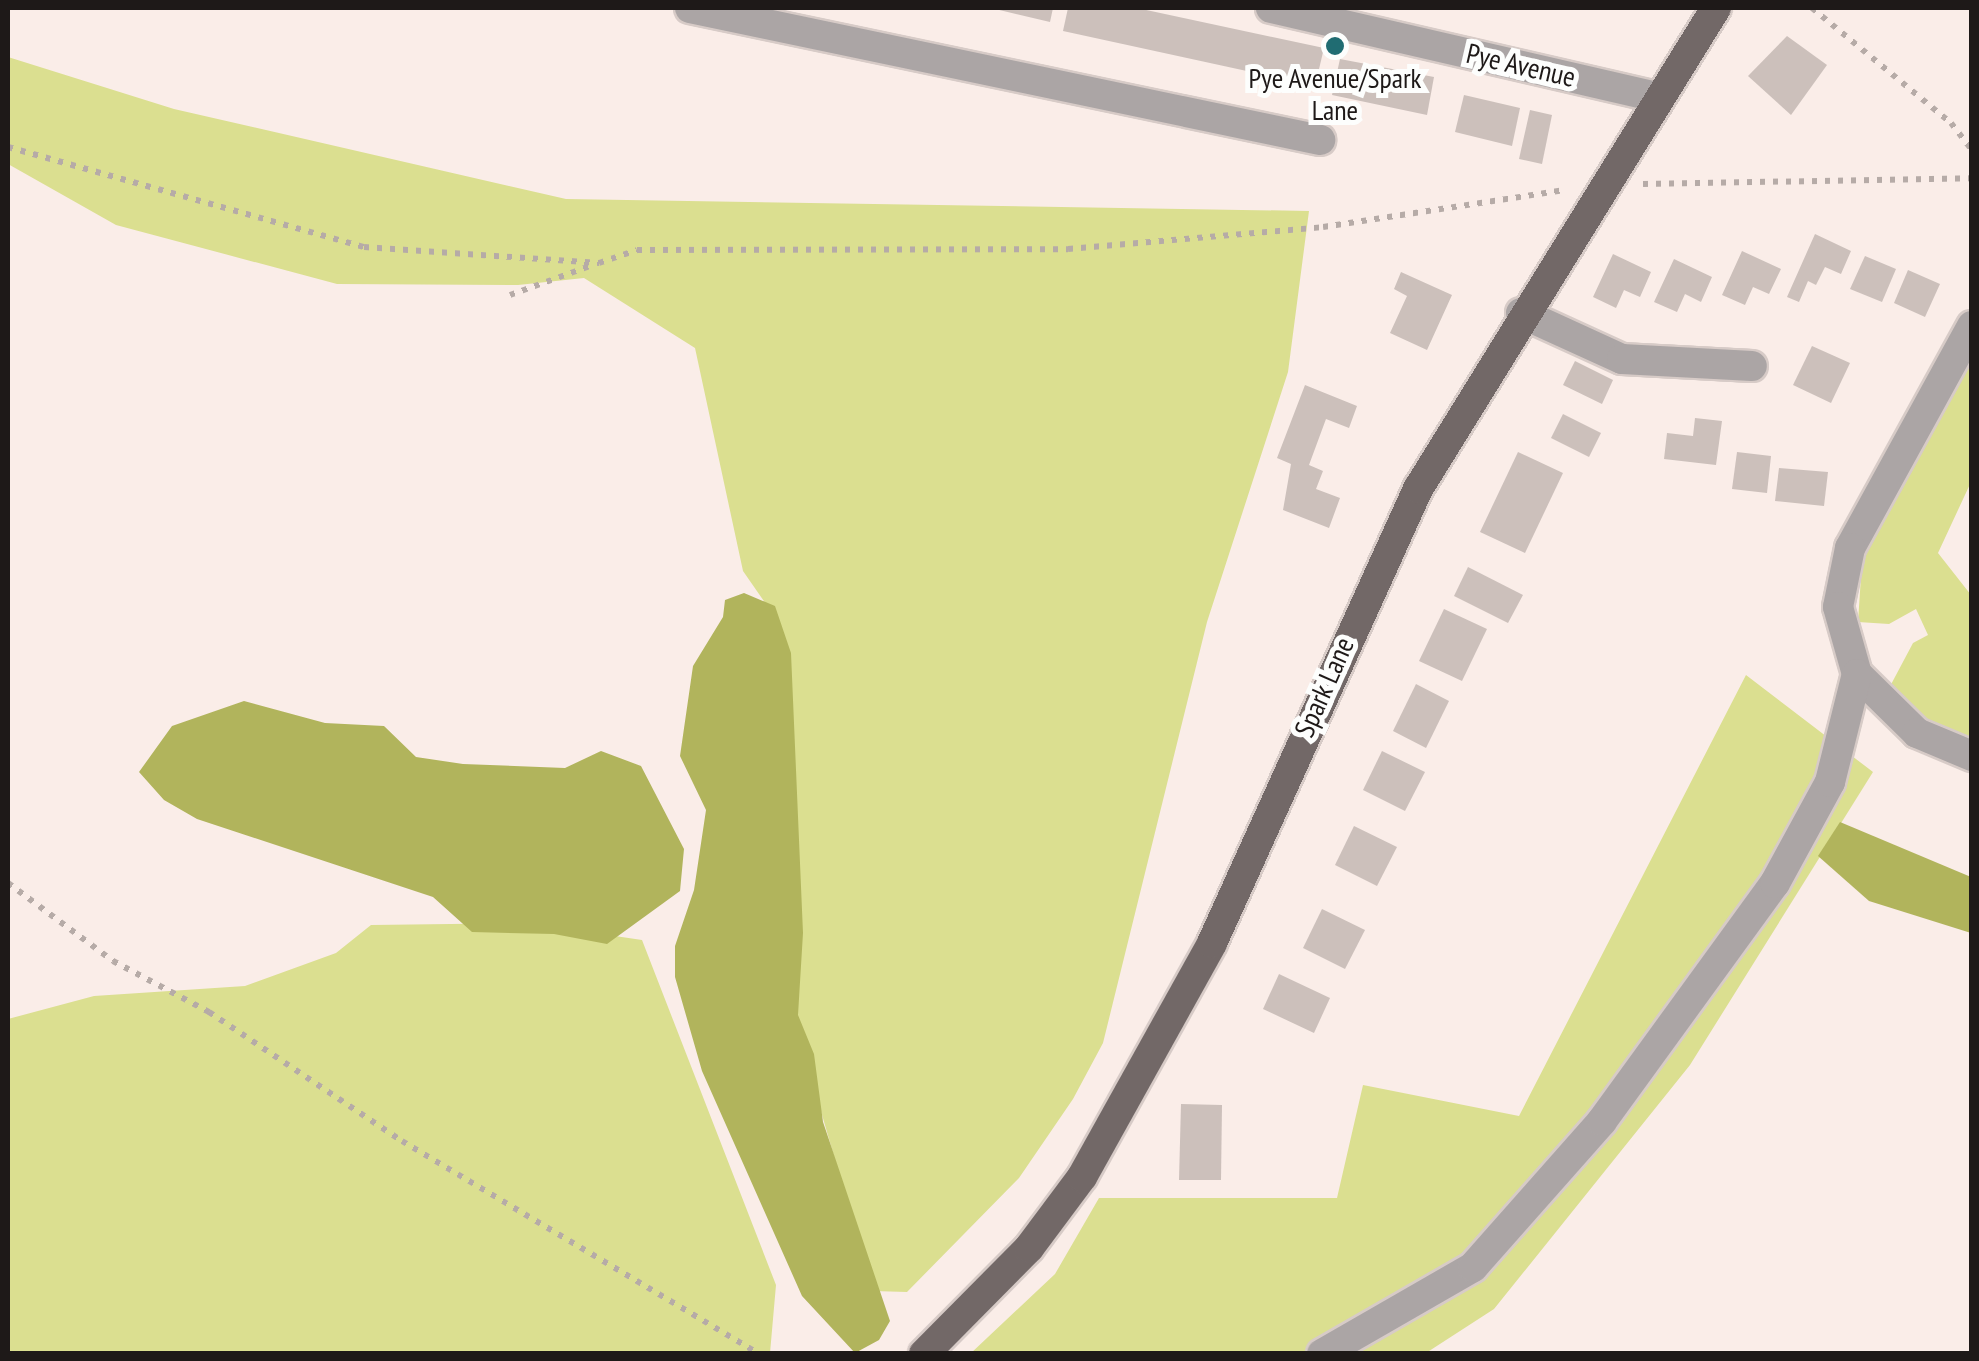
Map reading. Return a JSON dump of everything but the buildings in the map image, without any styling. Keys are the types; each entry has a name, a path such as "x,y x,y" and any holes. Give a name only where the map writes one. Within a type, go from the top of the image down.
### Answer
{"main road":[{"name":"Spark Lane","path":"924,1354 1060,1212 1121,1111 1212,943 1387,547 1521,312 1655,97 1716,8"}],"street":[{"path":"690,8 1320,140"},
{"name":"Pye Avenue","path":"1271,8 1655,97"},
{"path":"1521,312 1622,359 1752,366"},
{"path":"1972,326 1850,548 1838,607 1857,674 1917,733 1972,756"},
{"path":"1322,1354 1473,1267 1602,1121 1774,883 1830,782 1857,674"}],"path":[{"path":"1812,8 1951,123 1972,150"},
{"path":"8,147 364,247 599,263"},
{"path":"510,295 636,250 1088,247 1324,228 1600,185 1972,178"},
{"path":"8,883 114,962 209,1012 402,1141 760,1354"}],"green space":[{"path":"8,57 174,109 566,199 1309,211 1288,372 1207,622 1103,1043 1073,1099 1019,1178 907,1292 873,1291 794,1018 775,617 743,571 695,348 584,278 518,285 337,284 116,225 8,164"},
{"path":"1971,352 1971,482 1938,553 1971,595 1971,741 1929,724 1887,692 1913,643 1928,635 1916,609 1889,624 1858,622 1862,561"},
{"path":"744,593 775,606 791,653 803,933 798,1015 814,1054 823,1122 890,1321 879,1340 855,1353 802,1296 702,1071 675,977 675,946 694,890 706,810 680,756 693,666 723,617 725,600"},
{"path":"1746,675 1873,772 1690,1065 1494,1309 1426,1353 970,1354 1055,1274 1099,1198 1337,1198 1363,1085 1519,1116"},
{"path":"244,701 325,723 384,726 416,757 463,764 565,768 601,751 641,766 684,849 680,891 607,944 554,934 472,932 433,897 197,819 164,800 139,772 172,726"},
{"path":"1840,822 1971,877 1971,933 1869,901 1818,856"},
{"path":"527,923 642,940 776,1285 770,1353 8,1354 8,1019 94,996 245,986 336,953 371,925"}],"place":[{"name":"Pye Avenue/Spark Lane","path":"1335,46"}]}
